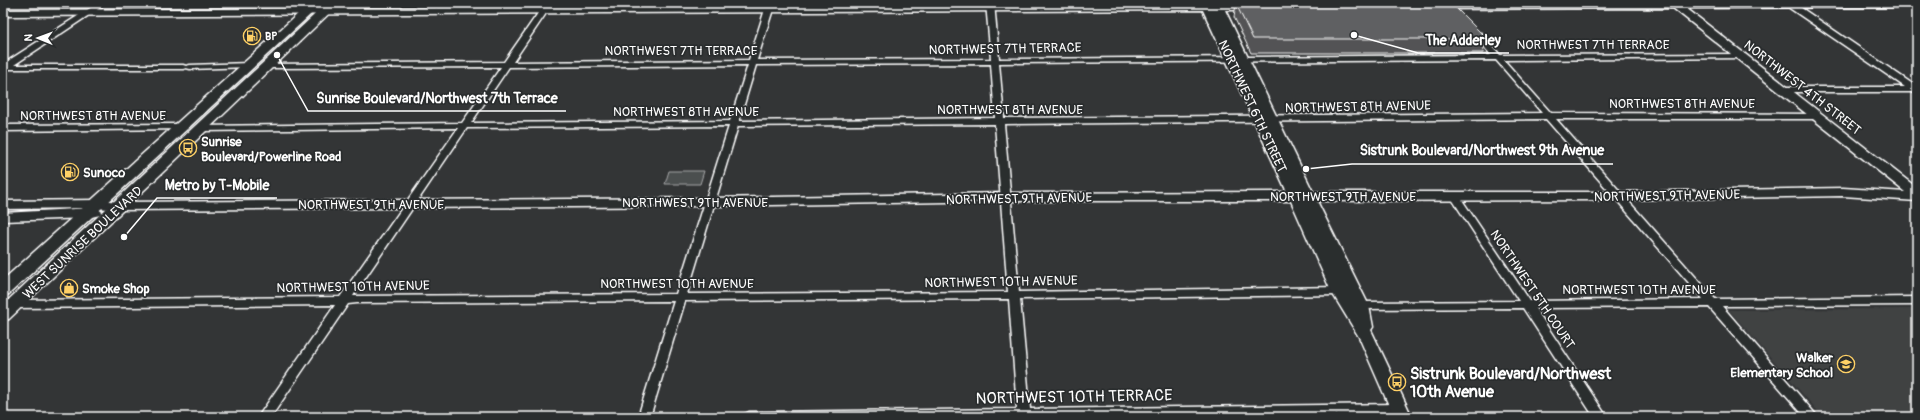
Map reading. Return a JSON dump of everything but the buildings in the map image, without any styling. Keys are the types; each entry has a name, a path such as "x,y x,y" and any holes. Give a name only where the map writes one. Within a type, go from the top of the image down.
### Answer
{"main road":[{"path":"1426,6 1673,4 1913,5"},
{"name":"NORTHWEST 4TH STREET","path":"1673,4 1917,196"},
{"path":"3,13 321,7 1212,5 1264,7"},
{"name":"NORTHWEST 6TH STREET","path":"1212,5 1302,196 1361,306 1367,337"},
{"name":"WEST SUNRISE BOULEVARD","path":"3,290 183,127 249,65 321,7"},
{"name":"WEST SUNRISE BOULEVARD","path":"9,309 268,66 321,7"},
{"name":"NORTHWEST 9TH AVENUE","path":"3,217 120,206 709,202 1007,197 1617,196 1843,192 1917,196"},
{"name":"NORTHWEST 6TH STREET","path":"1302,196 1339,291 1367,337 1402,413"},
{"name":"NORTHWEST 9TH AVENUE","path":"3,205 92,209"}],"street":[{"path":"4,67 103,3"},
{"path":"1452,5 1462,17"},
{"path":"1791,5 1916,90"},
{"path":"644,417 770,6"},
{"path":"990,6 1024,415"},
{"path":"264,417 547,7"},
{"path":"1472,28 1611,186 1617,196 1710,303 1812,417"},
{"name":"NORTHWEST 7TH TERRACE","path":"268,66 1741,56"},
{"path":"4,67 187,67 249,65"},
{"path":"1783,90 1916,90"},
{"name":"NORTHWEST 8TH AVENUE","path":"203,128 1265,120 1549,116 1817,116"},
{"name":"NORTHWEST 8TH AVENUE","path":"3,128 183,127"},
{"name":"NORTHWEST 5TH COURT","path":"1455,196 1601,417"},
{"name":"NORTHWEST 10TH AVENUE","path":"9,309 344,301 357,299 1014,295 1339,291"},
{"name":"NORTHWEST 10TH AVENUE","path":"1361,306 1917,301"},
{"name":"NORTHWEST 10TH TERRACE","path":"749,417 1402,413"}],"shaded area":[{"path":"669,171 704,171 700,184 665,184"},
{"name":"Walker Elementary School","path":"1917,309 1917,417 1823,417 1729,310"}],"place":[{"name":"The Adderley","path":"1354,35"},
{"name":"BP","path":"252,36"},
{"name":"Sunrise Boulevard/Northwest 7th Terrace","path":"277,55"},
{"name":"Sunrise Boulevard/Powerline Road","path":"188,148"},
{"name":"Sistrunk Boulevard/Northwest 9th Avenue","path":"1306,169"},
{"name":"Sunoco","path":"70,172"},
{"name":"Metro by T-Mobile","path":"124,237"},
{"name":"Smoke Shop","path":"69,288"},
{"name":"Walker Elementary School","path":"1846,364"},
{"name":"Sistrunk Boulevard/Northwest 10th Avenue","path":"1397,382"}]}
